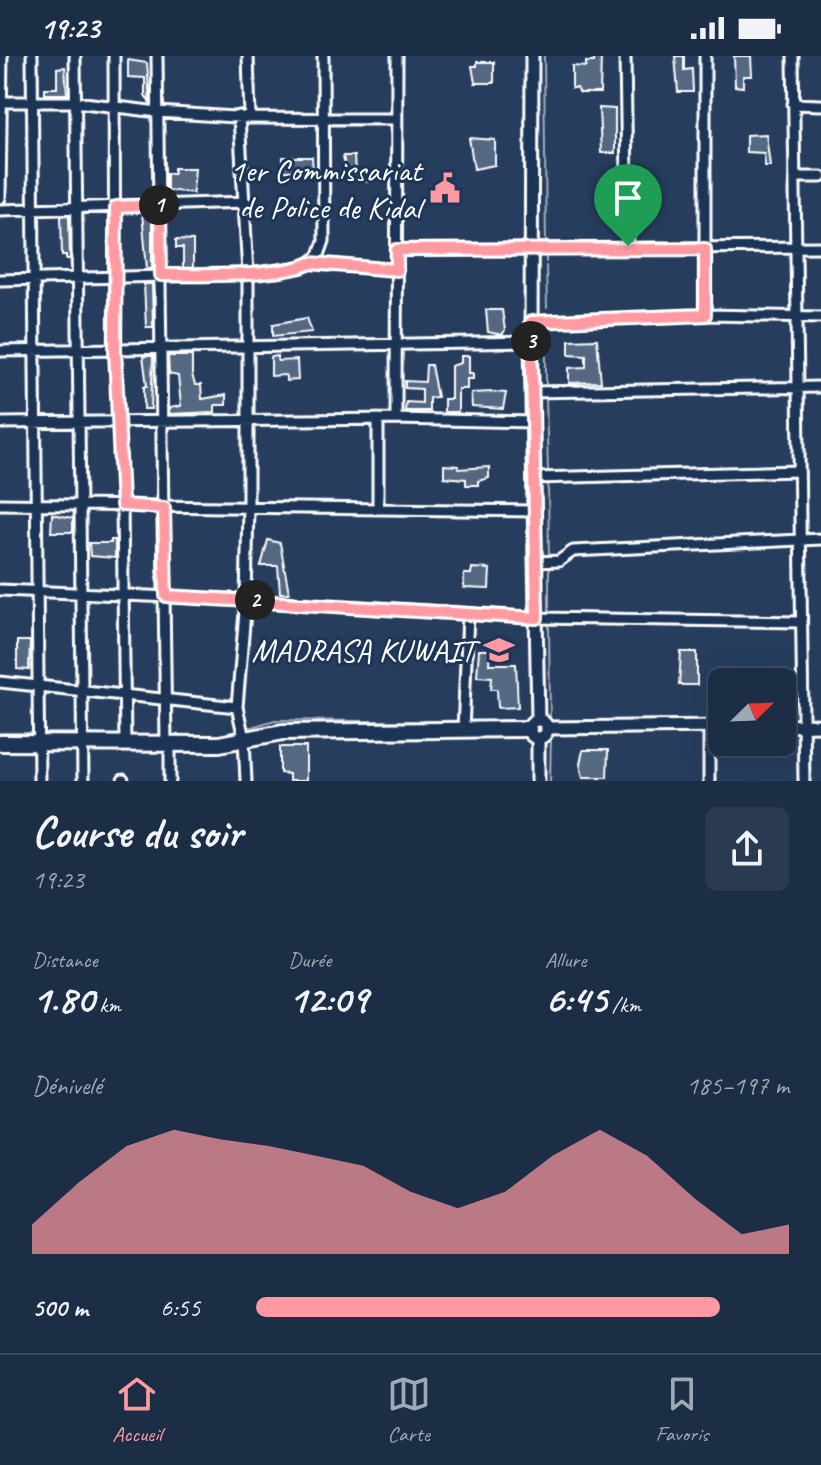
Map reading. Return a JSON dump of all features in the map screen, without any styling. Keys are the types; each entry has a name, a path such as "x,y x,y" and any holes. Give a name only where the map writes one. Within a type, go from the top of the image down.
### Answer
{"main road":[{"path":"0,743 219,744 283,732 538,729"}],"street":[{"path":"0,198 2,56"},
{"path":"32,56 39,781"},
{"path":"75,56 83,781"},
{"path":"114,56 115,349 122,505 125,743"},
{"path":"157,56 165,700 170,781"},
{"path":"248,56 245,117 248,506 246,600 237,707 250,780"},
{"path":"0,280 248,274 311,263 319,255 324,241 323,56"},
{"path":"396,419 397,56"},
{"path":"532,56 531,342 538,781"},
{"path":"625,56 628,246"},
{"path":"705,56 705,315"},
{"path":"793,56 799,622 804,781"},
{"path":"1,102 76,102 158,112 245,117 396,119"},
{"path":"793,104 821,105"},
{"path":"795,177 821,177"},
{"path":"0,210 246,202"},
{"path":"397,250 821,247"},
{"path":"311,263 397,270"},
{"path":"531,322 705,315 821,317"},
{"path":"0,351 397,347 531,342"},
{"path":"533,392 821,387"},
{"path":"0,423 378,419 533,422"},
{"path":"378,419 378,507"},
{"path":"535,478 799,471"},
{"path":"0,504 534,511"},
{"path":"536,562 559,561 573,551 821,539"},
{"path":"0,590 246,600 537,618 799,622"},
{"path":"463,732 468,615"},
{"path":"0,682 237,707"},
{"path":"796,725 821,725"},
{"path":"538,729 708,726"},
{"path":"709,756 709,781"}],"building":[{"path":"594,56 601,56 600,93 580,93 577,88 572,88 572,66 586,67 586,62 594,62"},
{"path":"675,56 684,56 684,70 692,69 693,92 678,92"},
{"path":"734,56 751,56 752,76 743,76 743,87 735,86"},
{"path":"128,60 147,63 150,103 145,95 145,78 128,77"},
{"path":"477,62 494,62 494,83 475,83 472,66 477,66"},
{"path":"65,67 67,94 45,94 45,88 57,88 57,68"},
{"path":"599,108 615,109 615,153 601,153"},
{"path":"766,134 770,166 765,166 764,153 746,152 746,135"},
{"path":"469,138 495,140 495,165 474,169"},
{"path":"343,156 354,156 355,173 368,173 368,182 347,176"},
{"path":"283,157 312,157 313,171 283,171"},
{"path":"174,168 195,168 193,193 167,190 167,173 174,173"},
{"path":"142,213 152,213 152,269 147,269"},
{"path":"69,215 70,259 66,259 66,255 62,255 61,216"},
{"path":"176,240 193,241 193,268 183,268 183,248 176,248"},
{"path":"144,284 152,284 153,327 146,327"},
{"path":"486,310 502,310 505,330 502,335 488,332"},
{"path":"307,318 312,332 273,336 273,324"},
{"path":"597,339 601,382 569,383 569,368 586,367 586,355 569,354 569,340"},
{"path":"143,356 153,356 151,409 144,409 144,386 147,386"},
{"path":"168,356 192,356 192,375 195,385 201,385 202,399 226,395 226,405 215,405 215,412 169,414 169,408 181,406 178,376 169,374"},
{"path":"278,356 278,361 297,360 298,380 286,381 286,375 271,376 271,357"},
{"path":"461,356 469,356 469,373 473,373 473,379 467,379 467,389 458,389 458,412 444,412 444,399 451,399 451,366 461,363"},
{"path":"426,365 431,365 437,397 429,398 429,411 405,411 406,402 422,403 422,389 405,388 405,381 425,382"},
{"path":"471,393 506,393 503,409 472,407"},
{"path":"444,465 458,466 458,469 489,467 489,478 478,481 478,485 466,485 466,479 444,477"},
{"path":"52,514 73,518 73,532 51,532"},
{"path":"115,540 115,558 90,556 89,543 111,543"},
{"path":"268,540 280,543 289,593 280,593 278,566 261,566"},
{"path":"472,568 490,569 489,589 464,588 464,574 471,574"},
{"path":"17,641 30,641 29,670 17,669"},
{"path":"479,650 490,650 489,664 516,664 518,707 498,708 497,689 491,689 492,677 477,676"},
{"path":"681,652 697,652 697,685 679,685"},
{"path":"280,747 306,747 306,781 289,781 289,774 280,773"},
{"path":"583,750 608,750 607,777 583,777 580,764"}],"waterway":[{"path":"544,56 546,247"},
{"path":"546,253 546,262"},
{"path":"546,266 547,308"},
{"path":"546,327 546,388"},
{"path":"546,397 548,471"},
{"path":"548,482 549,559"},
{"path":"549,566 549,612"},
{"path":"549,622 550,718"},
{"path":"248,728 275,720 458,722"},
{"path":"468,722 518,720"},
{"path":"214,737 236,731"},
{"path":"0,733 34,733"},
{"path":"48,733 79,733"},
{"path":"88,734 122,736"},
{"path":"131,736 141,737"},
{"path":"550,781 551,737"}],"place":[{"name":"1er Commissariat de Police de Kidal","path":"445,188"},
{"name":"MADRASA KUWAIT","path":"499,650"}],"route":[{"path":"160,205 161,275 248,274 292,269 311,263 397,270 397,250 628,246 705,249 705,315 531,322 537,618 166,596 164,508 122,505 115,349 116,207 160,205"}]}
